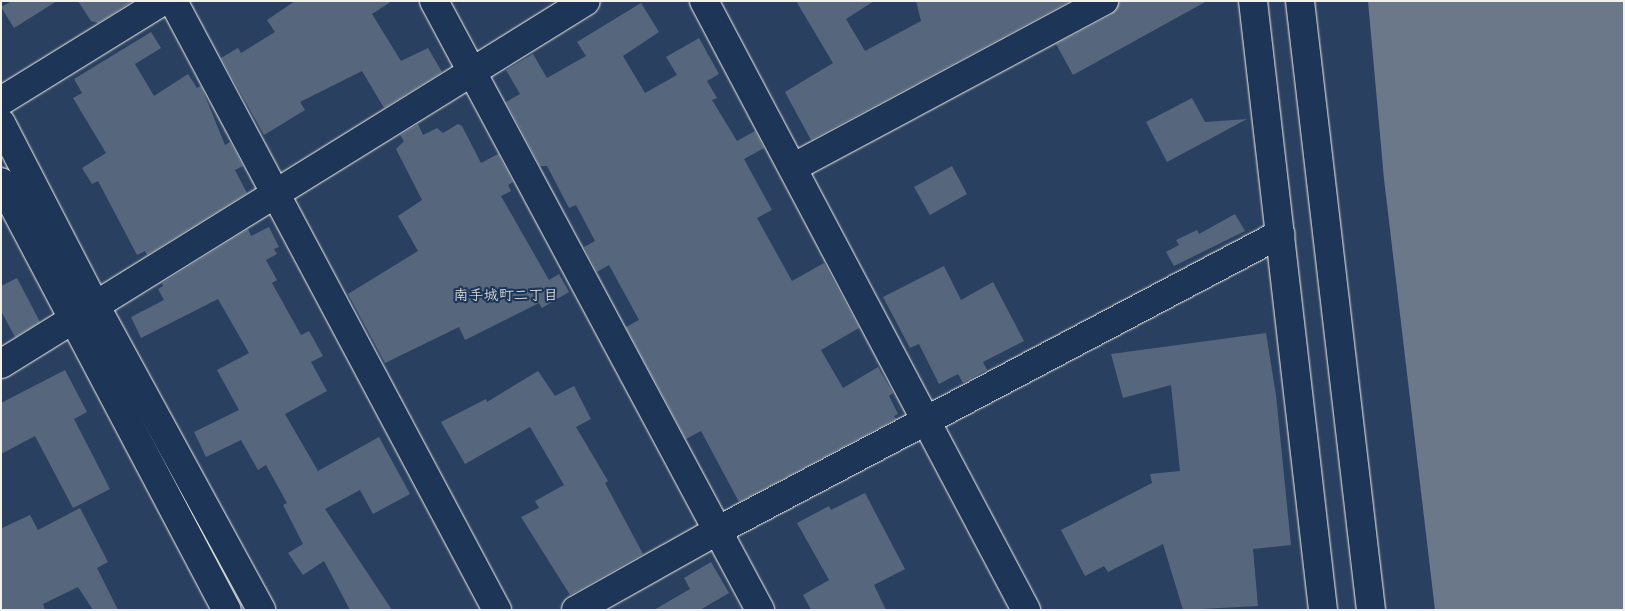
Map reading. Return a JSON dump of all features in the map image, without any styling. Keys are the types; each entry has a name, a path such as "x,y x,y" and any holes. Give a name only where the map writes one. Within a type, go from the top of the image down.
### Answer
{"street":[{"path":"1,101 163,1"},
{"path":"173,1 497,610"},
{"path":"434,1 760,610"},
{"path":"1,364 274,192 586,1"},
{"path":"704,1 794,167 924,421 1026,610"},
{"path":"794,167 1104,1"},
{"path":"1253,1 1323,610"},
{"path":"1300,1 1371,610"},
{"path":"1,124 95,304 262,610"},
{"path":"1,182 227,610"},
{"path":"576,610 717,531 1280,234"}],"water":[{"path":"1368,1 1624,1 1624,610 1435,610 1384,179"}],"building":[{"path":"12,1 57,1 14,28 1,7"},
{"path":"78,1 133,1 98,23 91,21"},
{"path":"295,1 392,1 372,14 401,61 428,48 442,72 384,108 362,71 300,102 305,110 264,135 221,58 238,48 241,53 275,32 267,20"},
{"path":"796,1 874,1 846,19 865,51 921,21 916,1 1070,1 811,140 785,92 833,63"},
{"path":"1120,1 1207,1 1073,75 1056,44 1111,15"},
{"path":"641,3 659,32 623,56 645,93 677,75 666,57 699,38 719,74 707,81 717,98 712,100 737,141 755,131 764,148 744,159 772,210 757,218 792,281 824,263 859,328 821,350 843,388 878,367 893,393 889,396 898,414 894,416 896,419 739,502 701,431 686,439 626,327 639,320 609,265 597,272 584,247 595,241 576,205 569,208 547,166 540,166 506,102 520,94 506,70 533,54 547,78 586,56 577,42"},
{"path":"151,32 161,48 135,64 154,96 188,74 197,88 201,86 225,145 230,142 243,166 235,170 247,193 147,255 145,251 137,255 98,181 92,184 82,168 106,153 73,98 82,93 74,79"},
{"path":"1192,98 1205,122 1247,119 1167,162 1146,122"},
{"path":"418,124 423,135 437,128 443,133 458,124 462,126 481,163 498,154 513,182 508,185 511,191 501,196 549,280 559,274 569,292 542,308 539,303 465,340 459,327 385,363 348,294 418,251 398,216 422,200 396,149 404,141 400,135"},
{"path":"952,166 967,194 930,215 914,187"},
{"path":"1235,214 1245,231 1174,266 1166,252 1179,245 1176,240 1197,230 1199,234"},
{"path":"269,227 279,247 274,249 277,254 266,260 277,280 272,283 301,335 309,331 323,356 311,362 327,391 285,414 318,471 379,437 410,494 373,514 360,490 325,509 392,610 350,610 324,561 303,575 288,553 303,544 283,505 287,503 266,465 258,470 241,440 206,457 194,432 239,410 217,370 249,353 218,299 141,338 131,317 164,300 158,289 163,286 162,283 248,229 251,236"},
{"path":"944,266 961,300 993,282 1024,341 983,362 987,370 963,383 958,374 939,384 919,344 910,348 883,297"},
{"path":"17,278 40,322 15,337 1,311 1,286"},
{"path":"1266,333 1276,395 1291,545 1253,549 1258,606 1183,610 1163,544 1108,572 1104,566 1085,576 1061,530 1152,483 1150,474 1180,471 1171,385 1123,398 1111,354"},
{"path":"65,370 87,412 74,419 110,489 73,508 35,436 1,454 1,403"},
{"path":"538,371 555,396 574,386 591,419 576,427 608,481 605,483 643,554 570,595 521,517 539,508 535,501 564,485 530,427 465,464 441,422 486,399 487,402"},
{"path":"865,493 905,569 874,585 886,610 811,610 803,595 829,580 797,523 829,506 831,510"},
{"path":"80,508 108,562 97,568 118,610 93,610 78,587 43,604 45,610 1,610 2,528 30,515 38,530"},
{"path":"711,562 729,593 700,610 654,610 690,589 684,578"}],"district":[{"name":"南手城町二丁目","path":"506,295"}]}
